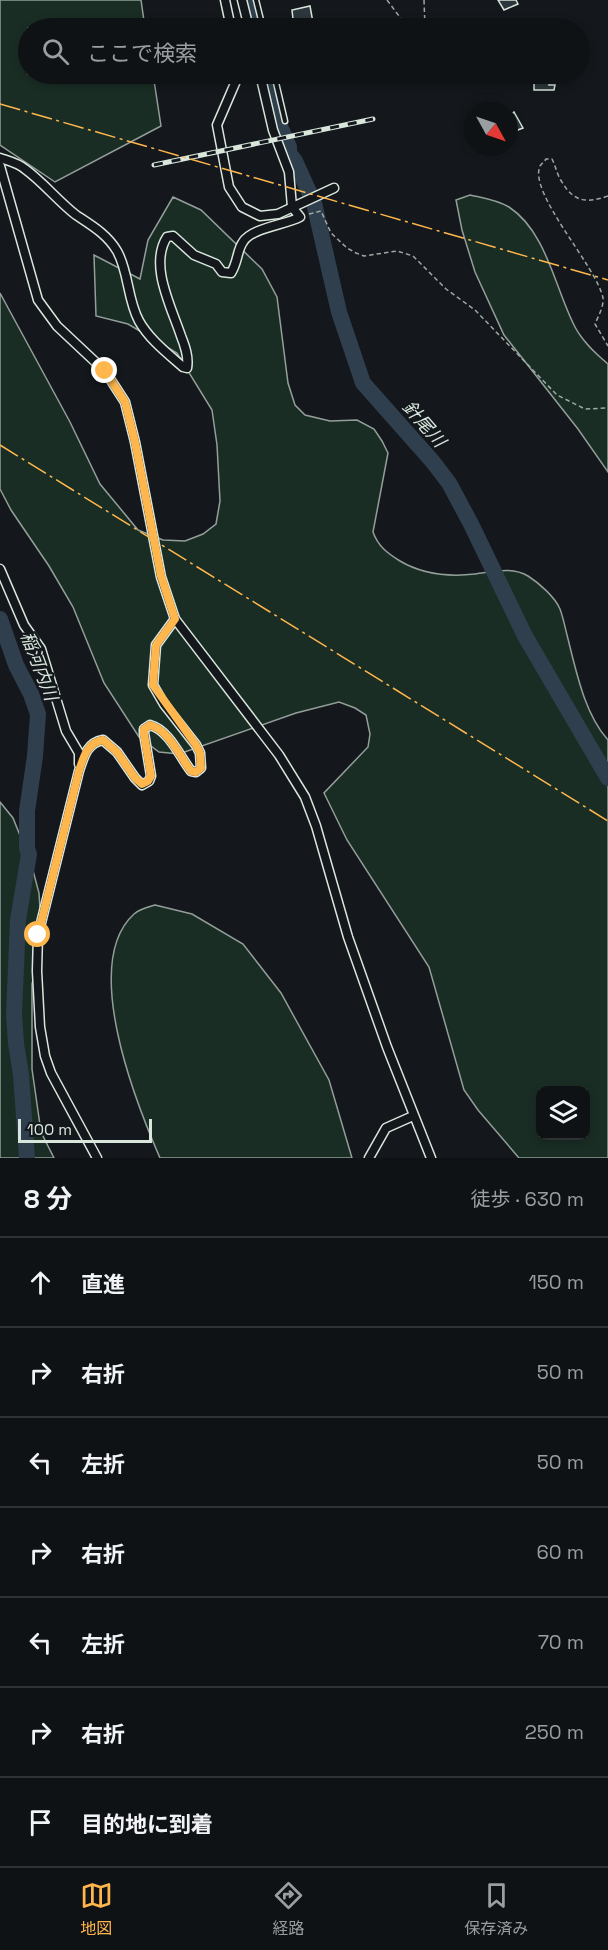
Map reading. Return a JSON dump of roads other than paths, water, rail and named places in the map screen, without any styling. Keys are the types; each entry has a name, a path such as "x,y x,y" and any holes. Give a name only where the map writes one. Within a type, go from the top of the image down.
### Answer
{"street":[{"path":"225,0 229,18"},
{"path":"242,0 246,18"},
{"path":"235,84 217,125 229,187 242,207 260,216 278,214 334,188"},
{"path":"0,159 16,163 26,169 110,241 124,268 139,320 158,345 187,368 186,349 159,270 161,247 167,237 173,236 194,255 216,264 222,272 231,273 237,264 242,242 252,233 300,217 294,206 290,172 273,130 262,84"},
{"path":"0,166 38,300 57,326 105,371 125,402 161,576 175,619 279,755 305,797 316,826 348,937 413,1116 431,1158"},
{"path":"0,569 24,625 41,649 66,731 79,753 79,771"},
{"path":"97,1158 51,1073 45,1056 40,1028 38,935 79,771 87,749 94,742 103,740 117,752 135,778 142,784 151,776 144,734 144,729 150,725 164,732 191,771 196,772 201,768 200,753 196,745 153,685 156,645 175,619"},
{"path":"369,1158 386,1128 413,1116"}],"lane":[{"path":"256,0 260,18"},
{"path":"276,84 285,121"}],"waterway":[{"name":"針尾川","path":"251,0 254,18"},
{"name":"針尾川","path":"267,84 275,115 289,147 289,153 314,203 339,312 363,383 449,483 525,636 608,778"},
{"name":"稲河内川","path":"0,619 16,665 31,694 38,714 27,811 29,854 18,920 14,1014 27,1158"}],"railway":[{"path":"154,165 373,119"}]}
